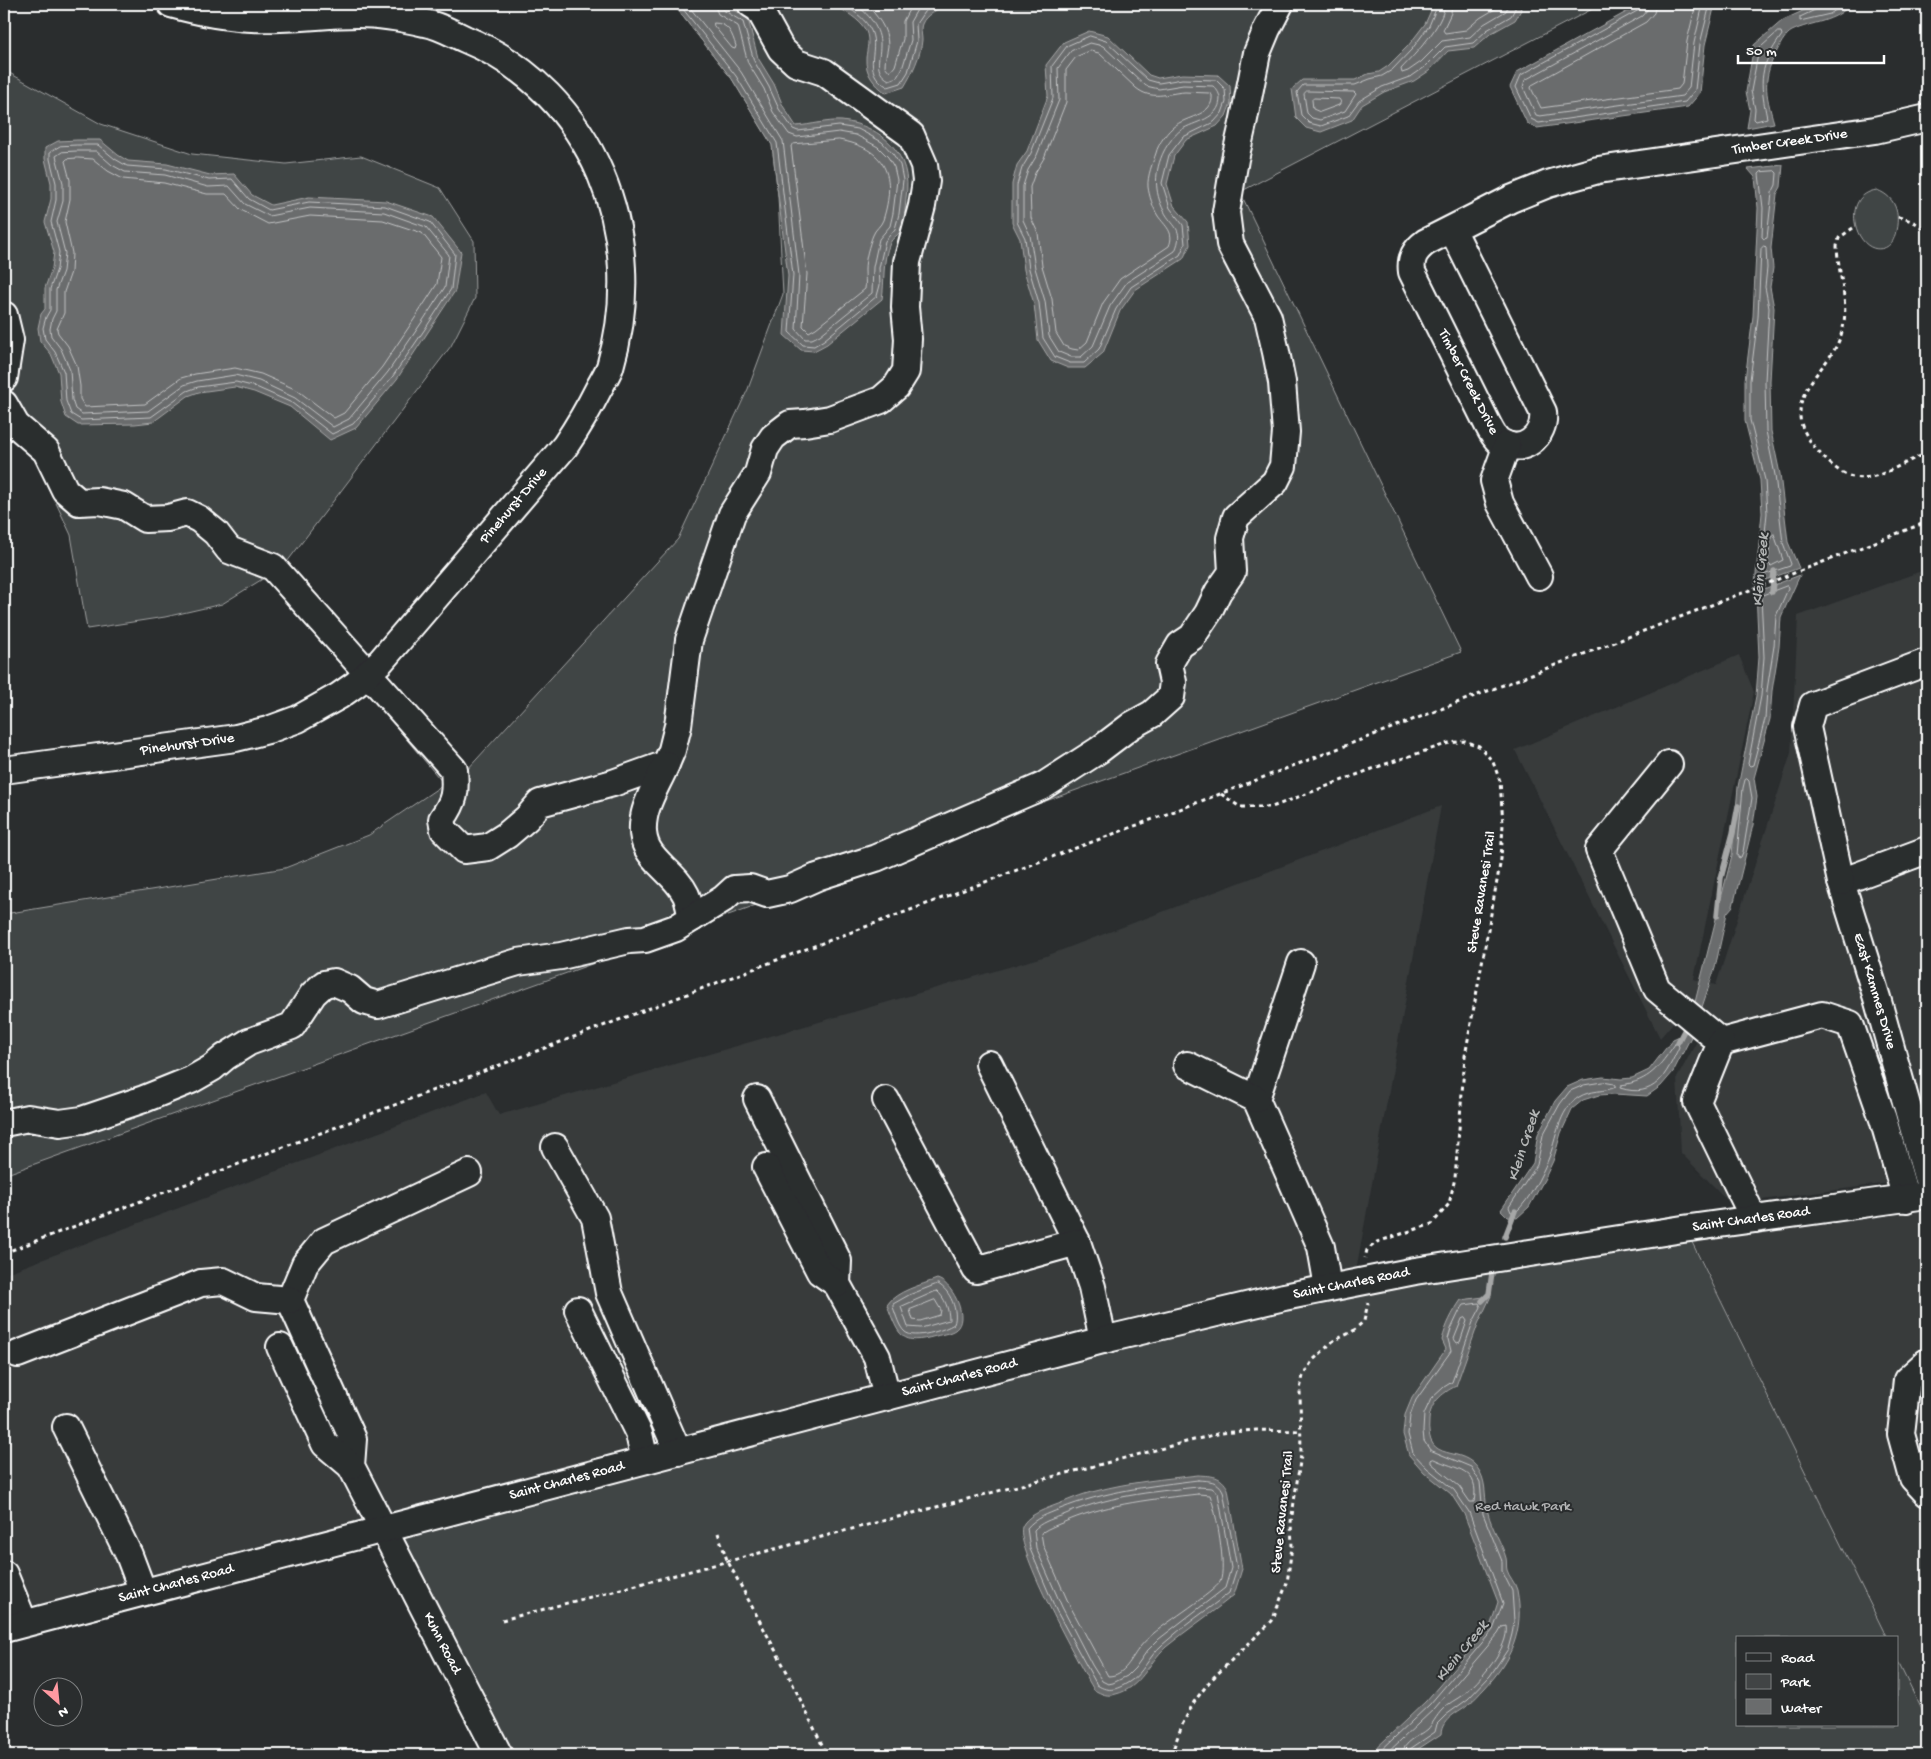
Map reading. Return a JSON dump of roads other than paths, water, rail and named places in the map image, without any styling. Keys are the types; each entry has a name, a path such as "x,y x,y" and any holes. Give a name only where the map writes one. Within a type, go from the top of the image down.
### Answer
{"street":[{"name":"Pinehurst Drive","path":"4,770 236,738 268,730 298,719 339,696 381,661 565,446 583,418 609,368 622,296 621,249 612,206 596,163 575,127 540,87 508,62 429,13 251,18 222,15 171,4"},
{"path":"692,918 686,895 668,872 654,859 643,841 644,818 652,794 672,750 678,726 689,640 732,514 758,473 764,449 773,437 790,424 805,424 830,419 881,400 896,387 906,370 908,339 905,307 907,262 922,206 926,181 924,165 912,135 824,72 796,63 781,49 759,9 751,4"},
{"path":"4,1123 28,1118 60,1123 82,1120 144,1099 191,1080 249,1042 292,1026 313,994 324,984 334,982 350,990 364,1002 378,1005 518,962 561,956 630,940 645,939 676,928 723,899 734,888 750,888 767,894 790,889 817,877 876,858 997,804 1043,786 1100,750 1132,725 1152,714 1171,697 1173,682 1169,664 1180,645 1192,637 1232,572 1230,538 1236,517 1276,482 1283,466 1286,432 1282,382 1276,352 1268,317 1230,244 1226,212 1234,159 1244,124 1257,53 1280,4"},
{"name":"Timber Creek Drive","path":"1452,229 1543,412 1544,421 1541,432 1522,446 1507,445 1494,436 1488,425 1412,272 1412,257 1417,248 1452,229 1511,199 1548,184 1598,170 1875,130 1927,118"},
{"path":"4,315 10,340 4,378"},
{"path":"4,404 16,424 46,451 65,490 79,502 99,501 124,506 145,519 168,518 187,513 199,519 216,533 229,550 273,567 454,770 456,788 452,806 442,819 444,830 464,850 488,847 507,835 527,818 540,803 613,783 666,764"},
{"path":"1507,445 1494,481 1500,503 1539,576"},
{"name":"East Kammes Drive","path":"1927,662 1813,705 1807,728 1841,882 1877,998 1927,1177"},
{"path":"1669,764 1599,850 1657,989 1721,1042"},
{"path":"1841,882 1922,852"},
{"path":"1256,1098 1301,963"},
{"path":"1721,1042 1822,1015 1850,1024 1883,1118 1917,1197"},
{"path":"1721,1042 1697,1102 1754,1220"},
{"path":"989,1064 1077,1242 1092,1287 1103,1340"},
{"path":"1187,1065 1256,1098 1321,1247 1328,1288"},
{"path":"757,1099 838,1261 837,1284"},
{"path":"886,1100 976,1270 1077,1242"},
{"path":"555,1147 595,1218 609,1292 678,1452"},
{"path":"766,1167 820,1272 837,1284 877,1357 887,1397"},
{"path":"351,1466 354,1438 290,1300 305,1264 324,1241 469,1173"},
{"name":"Saint Charles Road","path":"14,1626 1180,1320 1328,1288 1503,1256 1917,1197"},
{"path":"18,1354 201,1283 223,1281 256,1297 290,1300"},
{"path":"578,1310 639,1434 645,1460"},
{"path":"280,1347 325,1444 351,1466"},
{"path":"1927,1362 1907,1380 1901,1434 1913,1478 1927,1493"},
{"path":"66,1427 129,1555 143,1592"},
{"name":"Kuhn Road","path":"351,1466 499,1755"},
{"path":"4,1574 14,1626"}],"water":[{"path":"673,4 719,4 732,8 748,19 758,58 774,84 783,106 796,126 831,121 857,124 882,136 900,156 905,169 907,183 904,220 900,232 891,241 887,250 882,299 827,344 814,351 801,350 784,335 788,276 772,145 732,79"},
{"path":"833,4 943,4 926,18 922,24 920,52 904,87 886,93 874,82 867,69 868,41 866,31 856,19"},
{"path":"1434,4 1520,4 1521,10 1515,20 1490,34 1474,48 1448,51 1429,71 1414,81 1384,92 1362,105 1352,120 1321,132 1306,128 1296,118 1292,89 1302,80 1355,80 1368,74 1379,72 1388,66 1408,46 1425,24"},
{"path":"1641,4 1715,4 1705,45 1700,93 1688,107 1537,128 1527,123 1510,87 1517,72"},
{"path":"1818,4 1851,4 1838,15 1792,31 1786,36 1773,59 1767,77 1767,94 1774,123 1747,128 1750,110 1746,92 1754,45 1783,20"},
{"path":"1089,31 1108,36 1149,75 1158,78 1182,74 1218,75 1230,86 1231,103 1226,116 1217,126 1186,140 1174,156 1167,184 1174,206 1188,222 1190,245 1183,259 1135,290 1120,311 1103,353 1085,368 1068,368 1051,361 1038,340 1034,304 1024,270 1020,239 1012,223 1012,184 1017,165 1027,151 1048,96 1046,65 1064,42"},
{"path":"100,140 128,161 167,164 210,175 234,174 252,195 271,205 309,197 386,201 433,217 461,252 455,291 397,379 356,428 330,440 290,407 254,392 235,387 199,392 188,396 153,422 78,425 66,417 61,402 59,373 51,354 40,341 38,328 41,314 45,309 45,288 52,268 54,252 45,222 51,199 51,183 45,159 45,148 58,141"},
{"path":"1783,165 1781,187 1777,194 1771,248 1773,268 1770,287 1774,308 1770,381 1771,431 1780,474 1788,542 1799,568 1755,584 1762,513 1760,480 1745,421 1745,380 1753,316 1758,208 1755,177 1748,169"},
{"path":"1800,575 1781,617 1770,719 1754,778 1757,797 1753,825 1733,906 1727,913 1715,968 1694,1031 1673,1072 1661,1086 1647,1096 1599,1095 1583,1100 1572,1109 1561,1133 1553,1161 1529,1207 1517,1218 1508,1217 1501,1210 1533,1163 1538,1134 1555,1101 1567,1087 1583,1080 1603,1077 1632,1078 1649,1070 1673,1039 1688,1030 1732,855 1738,787 1756,696 1759,657 1756,592"},
{"path":"937,1279 948,1286 956,1299 961,1314 961,1321 958,1327 951,1332 924,1339 908,1339 899,1331 887,1305 903,1292"},
{"path":"1491,1296 1478,1324 1456,1386 1442,1395 1434,1404 1429,1420 1429,1435 1433,1444 1439,1449 1473,1463 1480,1472 1484,1482 1490,1519 1504,1552 1508,1573 1517,1590 1519,1619 1514,1644 1502,1667 1472,1701 1444,1724 1441,1734 1409,1755 1369,1755 1426,1701 1490,1627 1498,1602 1464,1514 1451,1494 1424,1472 1409,1455 1403,1434 1405,1415 1412,1398 1446,1349 1442,1340 1452,1314 1461,1300"},
{"path":"1198,1475 1212,1476 1219,1479 1228,1489 1242,1569 1234,1595 1166,1647 1132,1686 1125,1691 1113,1695 1100,1693 1094,1690 1050,1608 1028,1558 1022,1527 1035,1514 1085,1494 1134,1483"}],"waterway":[{"name":"Klein Creek","path":"1772,592 1774,571"},
{"name":"Klein Creek","path":"1717,916 1721,878 1738,806"},
{"name":"Klein Creek","path":"1678,1042 1687,1025"},
{"name":"Klein Creek","path":"1505,1237 1515,1211"},
{"name":"Klein Creek","path":"1482,1301 1489,1294 1493,1266"}],"park label":[{"name":"Red Hawk Park","path":"1523,1507"}]}
